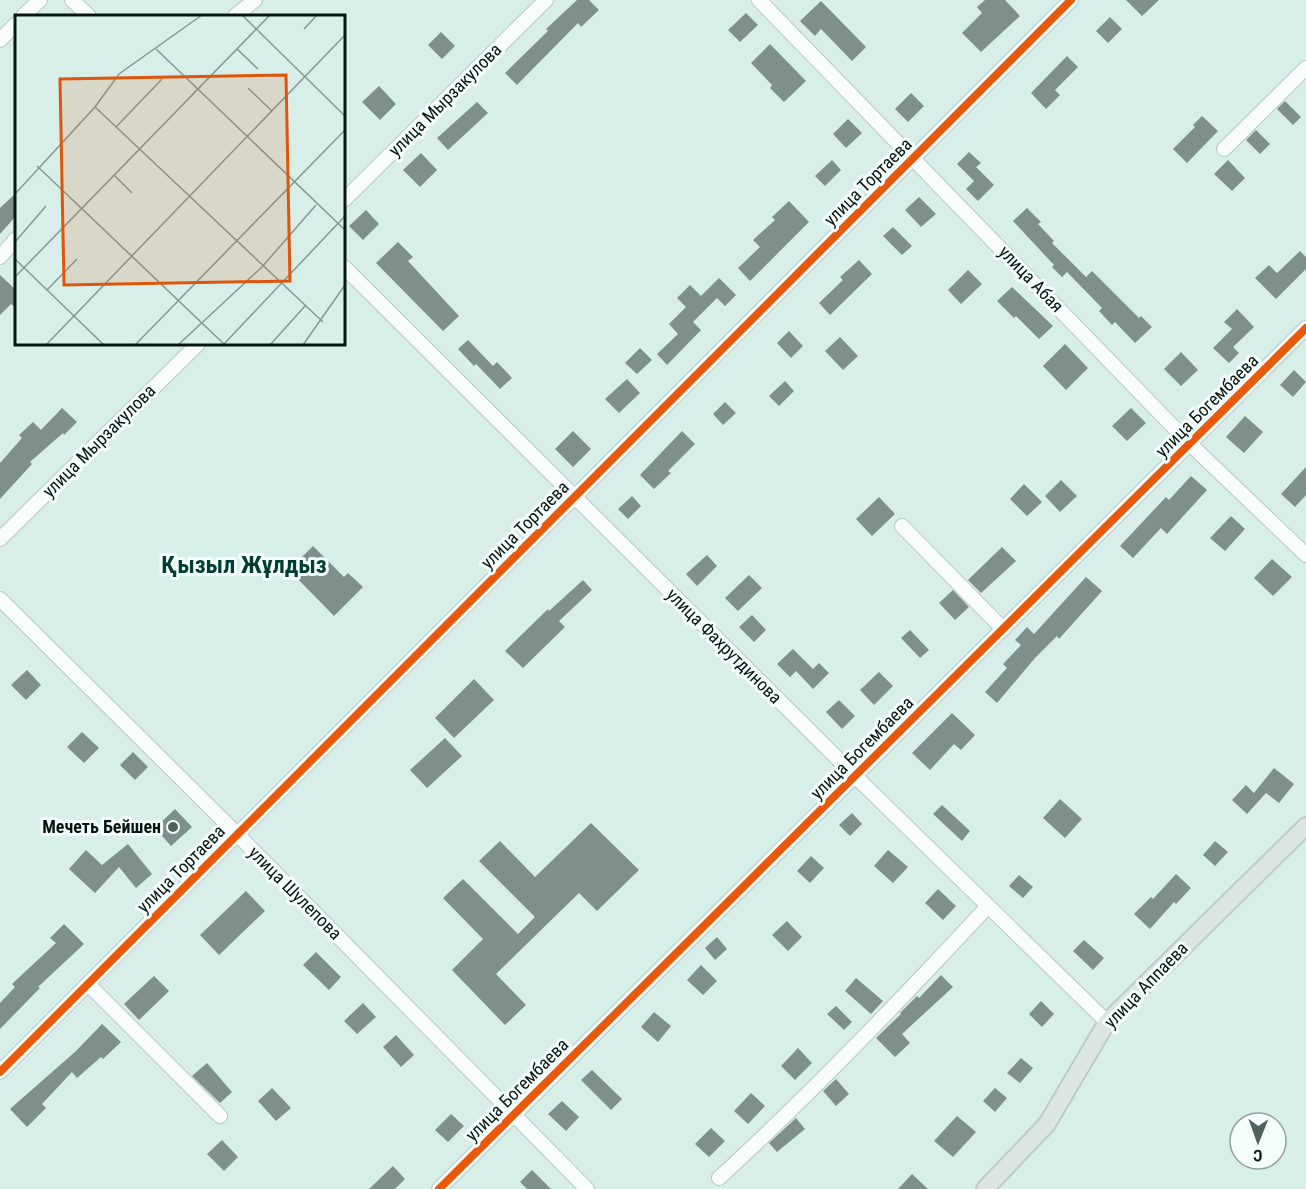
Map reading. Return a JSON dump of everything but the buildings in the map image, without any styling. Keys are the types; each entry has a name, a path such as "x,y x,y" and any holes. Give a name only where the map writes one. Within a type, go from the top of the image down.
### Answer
{"main road":[{"name":"улица Аппаева","path":"985,1189 1047,1124 1107,1022 1306,826"}],"street":[{"path":"24,15 40,0"},
{"path":"72,0 88,15"},
{"path":"236,15 255,0"},
{"name":"улица Мырзакулова","path":"345,199 546,0"},
{"name":"улица Абая","path":"759,0 1190,444 1306,555"},
{"name":"улица Тортаева","path":"0,1072 1071,0"},
{"path":"0,40 15,25"},
{"path":"1224,148 1306,68"},
{"path":"0,257 15,240"},
{"name":"улица Фахрутдинова","path":"345,268 855,776 1107,1022"},
{"name":"улица Богембаева","path":"439,1189 1306,328"},
{"name":"улица Мырзакулова","path":"0,539 197,345"},
{"path":"902,526 1003,629"},
{"name":"улица Шулепова","path":"0,600 237,834 587,1189"},
{"path":"719,1178 788,1115 884,1018 988,906"},
{"path":"88,984 220,1116"}],"cycle path":[{"path":"0,1072 1071,0"},
{"path":"439,1189 1306,328"}],"place":[{"name":"Мечеть Бейшен","path":"173,827"}],"district":[{"name":"Қызыл Жұлдыз","path":"244,565"}]}
